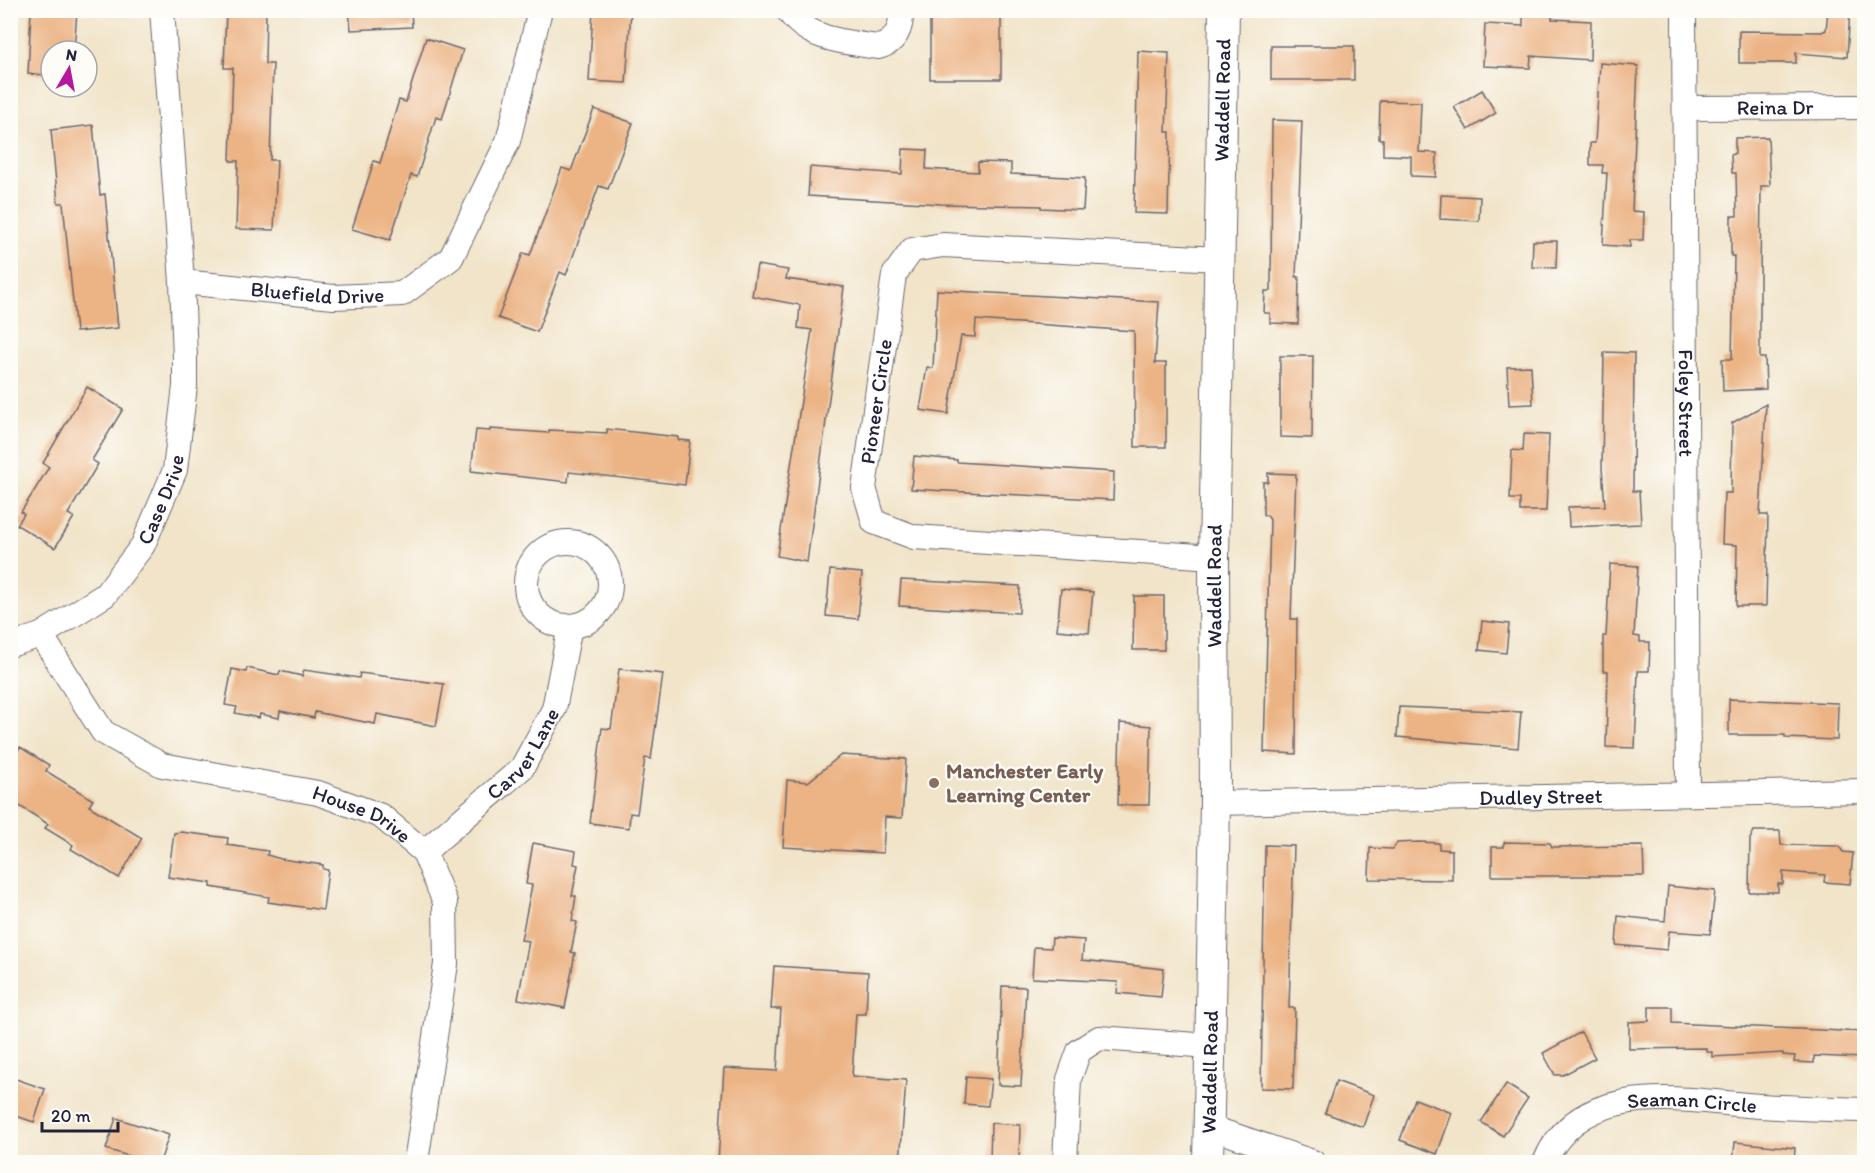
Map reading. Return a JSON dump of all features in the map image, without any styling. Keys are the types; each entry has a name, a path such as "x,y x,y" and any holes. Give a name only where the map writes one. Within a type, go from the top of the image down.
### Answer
{"street":[{"path":"162,10 182,282"},
{"name":"Bluefield Drive","path":"182,282 334,297 402,294 451,258 508,141 540,10"},
{"path":"788,10 796,23 812,33 878,47 888,45 896,37 901,23 901,10"},
{"name":"Waddell Road","path":"1208,1162 1215,803 1214,557 1218,259 1224,10"},
{"name":"Foley Street","path":"1684,10 1688,794"},
{"name":"Reina Dr","path":"1684,108 1864,107"},
{"name":"Pioneer Circle","path":"1214,557 914,537 874,522 864,488 894,275 912,250 943,245 1218,259"},
{"name":"Case Drive","path":"10,645 40,635 105,595 143,544 175,470 185,386 182,282"},
{"name":"Carver Lane","path":"424,852 522,768 555,710 570,626"},
{"name":"House Drive","path":"40,635 103,732 162,765 318,793 381,816 424,852 445,902 446,964 416,1162"},
{"name":"Dudley Street","path":"1215,803 1864,791"},
{"path":"1065,1162 1070,1079 1079,1051 1099,1038 1211,1046"},
{"name":"Seaman Circle","path":"1545,1162 1550,1151 1575,1122 1615,1103 1666,1098 1759,1106 1864,1110"},
{"path":"1209,1127 1312,1162"}],"building":[{"path":"31,10 77,10 75,39 39,39 39,74 28,74"},
{"path":"226,10 266,10 265,64 273,64 270,160 277,160 274,230 236,229 238,161 230,161 233,68 224,68"},
{"path":"349,10 411,10 412,27 351,30"},
{"path":"593,10 631,10 626,83 589,81"},
{"path":"930,10 1001,10 1001,79 930,79"},
{"path":"1523,10 1552,10 1552,19 1591,21 1590,60 1531,56 1530,68 1483,66 1485,24 1523,26"},
{"path":"1828,10 1850,10 1847,57 1796,53 1796,63 1739,63 1739,31 1822,32 1826,30"},
{"path":"426,38 463,50 442,119 436,117 417,177 411,175 390,240 352,229 374,161 380,163 399,100 406,102"},
{"path":"1271,46 1354,46 1354,80 1271,80"},
{"path":"1138,51 1169,53 1166,132 1170,132 1168,214 1134,213"},
{"path":"1600,63 1638,66 1632,211 1644,212 1643,240 1630,240 1630,247 1603,245 1607,173 1602,173 1603,165 1590,165 1590,143 1595,143"},
{"path":"1482,90 1496,113 1468,130 1454,107"},
{"path":"1380,101 1421,102 1419,152 1437,153 1436,177 1411,176 1411,156 1383,155 1383,139 1379,139"},
{"path":"594,109 633,123 608,189 599,186 566,275 560,272 537,332 498,318 523,253 530,255 562,168 571,171"},
{"path":"1272,120 1302,121 1296,277 1299,277 1298,324 1270,323 1270,313 1264,313 1265,291 1271,291"},
{"path":"93,125 100,195 105,194 118,328 76,332 63,203 58,203 51,130"},
{"path":"1768,137 1770,186 1761,186 1760,282 1760,358 1765,358 1766,389 1723,391 1722,359 1732,359 1734,256 1731,256 1731,216 1737,216 1736,173 1732,173 1731,155 1735,153 1735,138"},
{"path":"903,149 927,150 926,169 978,172 978,162 1011,163 1011,174 1085,178 1083,210 1041,208 1041,206 941,204 808,196 810,167 902,174"},
{"path":"1441,195 1480,197 1479,221 1440,219"},
{"path":"1533,241 1557,241 1556,268 1532,267"},
{"path":"757,265 788,270 786,279 844,287 807,562 777,556 812,330 798,328 800,305 752,296"},
{"path":"937,290 1159,302 1155,363 1166,363 1166,447 1135,447 1134,331 976,320 975,337 961,336 948,414 920,410 927,367 933,368"},
{"path":"1604,352 1634,353 1633,491 1639,491 1641,524 1569,527 1568,507 1605,506 1602,468"},
{"path":"1280,356 1313,356 1312,438 1280,437"},
{"path":"1531,366 1533,404 1509,405 1507,367"},
{"path":"87,387 123,409 92,460 98,464 68,514 74,517 55,548 17,525 24,514 21,512 49,467 43,463"},
{"path":"1766,404 1760,515 1768,515 1766,606 1736,606 1737,545 1722,544 1724,493 1731,493 1732,423"},
{"path":"490,429 549,433 549,430 607,433 607,429 678,437 678,440 690,441 685,485 569,472 568,482 471,471 476,430 490,431"},
{"path":"1524,434 1549,435 1546,511 1520,511 1520,499 1510,499 1512,450 1523,451"},
{"path":"914,456 957,460 957,462 1114,472 1113,500 911,489"},
{"path":"1268,473 1296,474 1291,619 1297,619 1296,754 1264,752 1270,520 1267,515 1263,515 1263,482 1268,482"},
{"path":"1610,564 1638,566 1634,636 1640,637 1640,642 1650,642 1649,671 1638,671 1635,748 1606,747 1608,671 1603,671 1603,636 1606,636"},
{"path":"830,570 862,573 858,619 826,616"},
{"path":"901,580 1020,586 1019,613 899,606"},
{"path":"1061,589 1093,592 1089,633 1057,630"},
{"path":"1134,596 1164,596 1164,650 1133,650"},
{"path":"1482,621 1509,624 1506,653 1479,650"},
{"path":"247,668 279,675 280,671 302,676 304,670 359,678 360,673 444,684 436,726 377,714 375,724 315,712 314,718 280,711 279,718 260,714 259,718 235,713 237,707 225,705 232,669 246,672"},
{"path":"619,669 663,674 651,759 645,758 637,814 630,813 629,828 590,823 602,728 611,729"},
{"path":"1729,699 1838,703 1837,740 1785,738 1785,735 1729,735"},
{"path":"1399,707 1521,712 1518,748 1397,737"},
{"path":"1120,723 1151,726 1149,805 1118,805"},
{"path":"20,747 49,765 46,771 93,800 89,806 142,838 119,878 71,849 73,845 45,828 48,824 10,800 10,764"},
{"path":"841,755 906,759 902,818 885,817 883,853 783,847 787,780 808,782"},
{"path":"1754,831 1780,831 1781,845 1839,846 1843,852 1853,853 1850,884 1824,882 1825,875 1783,872 1783,884 1778,884 1778,892 1749,892 1750,839"},
{"path":"174,833 228,838 227,845 268,851 267,855 281,859 323,865 323,869 328,870 323,910 268,902 269,897 211,887 211,883 168,877"},
{"path":"1504,842 1550,843 1552,847 1643,846 1644,876 1492,876 1492,847 1504,847"},
{"path":"533,843 576,851 574,864 578,865 572,896 576,896 572,921 577,922 571,952 575,953 565,1008 518,999 529,941 521,940 532,885 526,884"},
{"path":"1397,843 1439,843 1439,849 1452,850 1452,880 1369,879 1370,848 1393,849"},
{"path":"1265,845 1294,846 1289,1008 1295,1008 1293,1089 1261,1088"},
{"path":"1668,886 1715,891 1710,934 1669,931 1667,950 1616,945 1618,916 1665,921"},
{"path":"1052,938 1084,940 1082,960 1164,969 1161,997 1117,993 1118,982 1032,978 1034,947 1051,948"},
{"path":"774,966 868,972 866,1014 856,1014 852,1076 906,1080 900,1162 718,1162 724,1068 777,1071 781,1009 771,1009"},
{"path":"1002,986 1026,987 1021,1086 998,1085"},
{"path":"1649,1007 1672,1007 1672,1023 1864,1032 1864,1058 1814,1056 1814,1063 1794,1062 1795,1056 1783,1055 1783,1053 1712,1057 1712,1052 1706,1052 1706,1048 1629,1049 1629,1022 1649,1021"},
{"path":"1581,1032 1595,1058 1563,1075 1555,1075 1543,1053"},
{"path":"10,1077 45,1089 34,1122 10,1114"},
{"path":"966,1077 991,1079 988,1106 964,1104"},
{"path":"1336,1081 1374,1095 1363,1127 1325,1113"},
{"path":"1506,1084 1528,1098 1503,1136 1481,1122"},
{"path":"1415,1099 1452,1113 1437,1154 1400,1140"},
{"path":"116,1118 169,1135 160,1162 147,1162 106,1149"},
{"path":"991,1123 1020,1125 1019,1162 990,1162"},
{"path":"1735,1142 1795,1148 1794,1162 1733,1162"}],"place":[{"name":"Manchester Early Learning Center","path":"934,783"}]}
